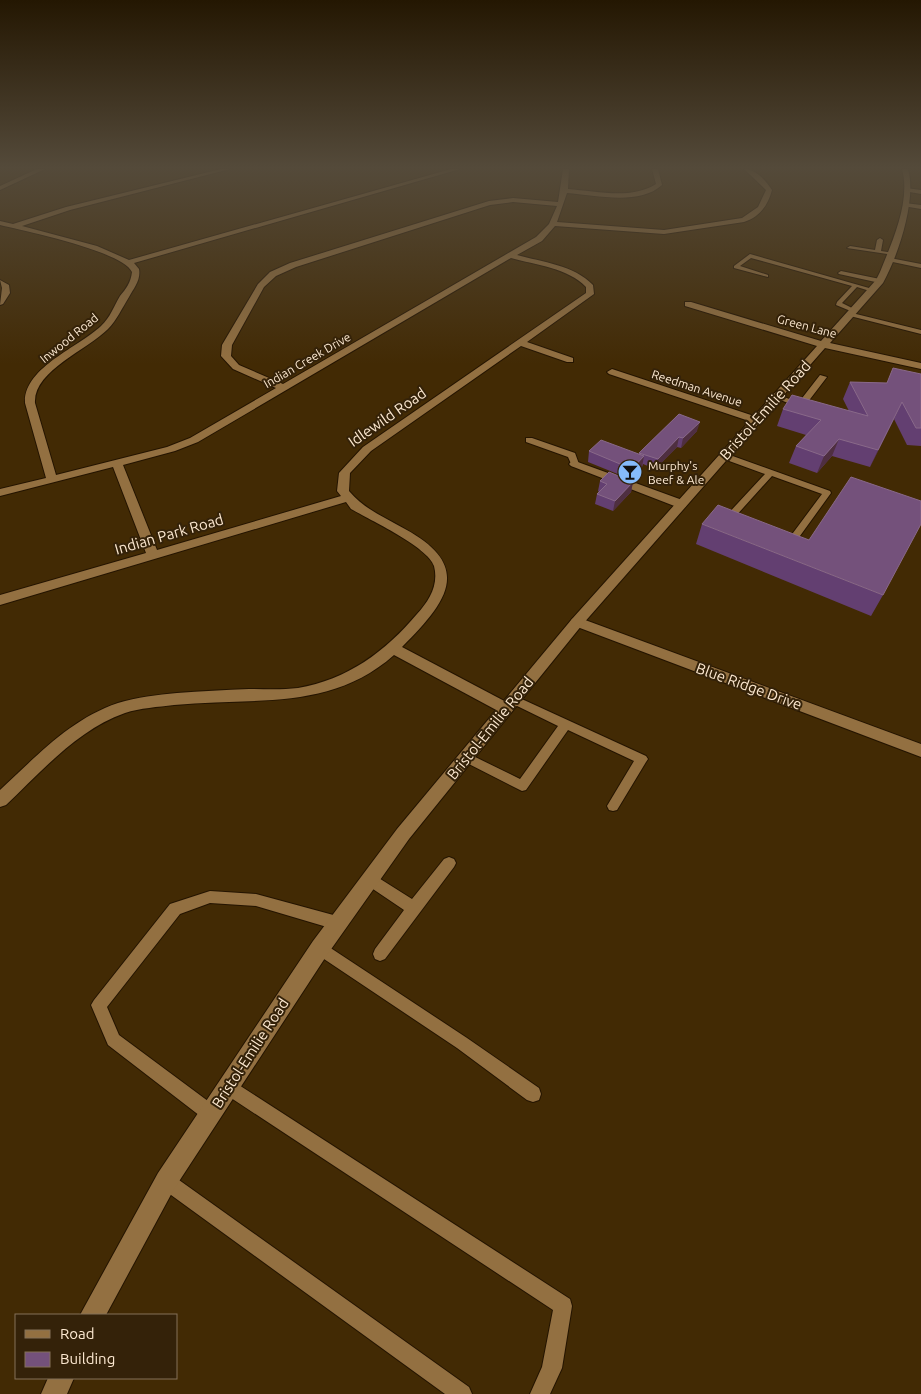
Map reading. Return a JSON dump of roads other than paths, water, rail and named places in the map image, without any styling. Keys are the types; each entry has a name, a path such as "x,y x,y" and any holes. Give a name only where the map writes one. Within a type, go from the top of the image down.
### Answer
{"street":[{"path":"44,234 101,249 130,262 228,234"},
{"path":"284,388 236,367 226,356 227,345 261,286 273,274 293,265 391,234"},
{"name":"Indian Creek Drive","path":"0,493 118,464 171,449 194,440 511,256 539,239 543,234"},
{"name":"Bristol-Emilie Road","path":"92,1314 109,1280 166,1181 320,948 369,879 465,757 577,622 876,285 896,234"},
{"name":"Idlewild Road","path":"347,498 343,491 341,479 344,471 352,461 587,298 591,290 587,281 576,275 511,256"},
{"name":"Inwood Road","path":"52,480 30,403 30,393 40,377 91,340 106,326 134,280 135,268 130,262"},
{"path":"0,282 6,287 6,293 0,302"},
{"name":"Green Lane","path":"688,304 824,345 921,366"},
{"path":"521,343 570,360"},
{"name":"Reedman Avenue","path":"612,372 756,420"},
{"path":"118,464 153,556"},
{"path":"575,464 681,504"},
{"path":"0,800 70,737 102,715 134,705 189,697 299,693 327,686 350,677 372,664 392,648 433,602 440,589 441,567 416,540 363,512 347,498"},
{"name":"Indian Park Road","path":"0,600 347,498"},
{"name":"Blue Ridge Drive","path":"577,622 921,751"},
{"path":"392,648 509,704"},
{"path":"54,1394 61,1379"}],"lane":[{"path":"880,240 887,256"},
{"path":"850,248 887,256 918,266 921,256"},
{"path":"766,276 736,267 750,256 856,285 876,285"},
{"path":"841,273 876,285"},
{"path":"856,285 839,303 839,306 853,313 921,332"},
{"path":"777,397 805,406 823,377"},
{"path":"529,440 572,455 575,464"},
{"path":"724,456 827,493 789,545 780,541"},
{"path":"745,526 728,519 770,473"},
{"path":"509,704 566,724 642,759 613,806"},
{"path":"465,757 522,786 566,724"},
{"path":"380,954 449,863"},
{"path":"369,879 414,908"},
{"path":"210,1113 113,1040 99,1004 175,909 210,897 256,900 337,923"},
{"path":"320,948 462,1043 533,1094"},
{"path":"228,1086 563,1306 552,1368 540,1394"},
{"path":"166,1181 462,1394"}],"place":[{"name":"Murphy's Beef & Ale","path":"630,472"}]}
